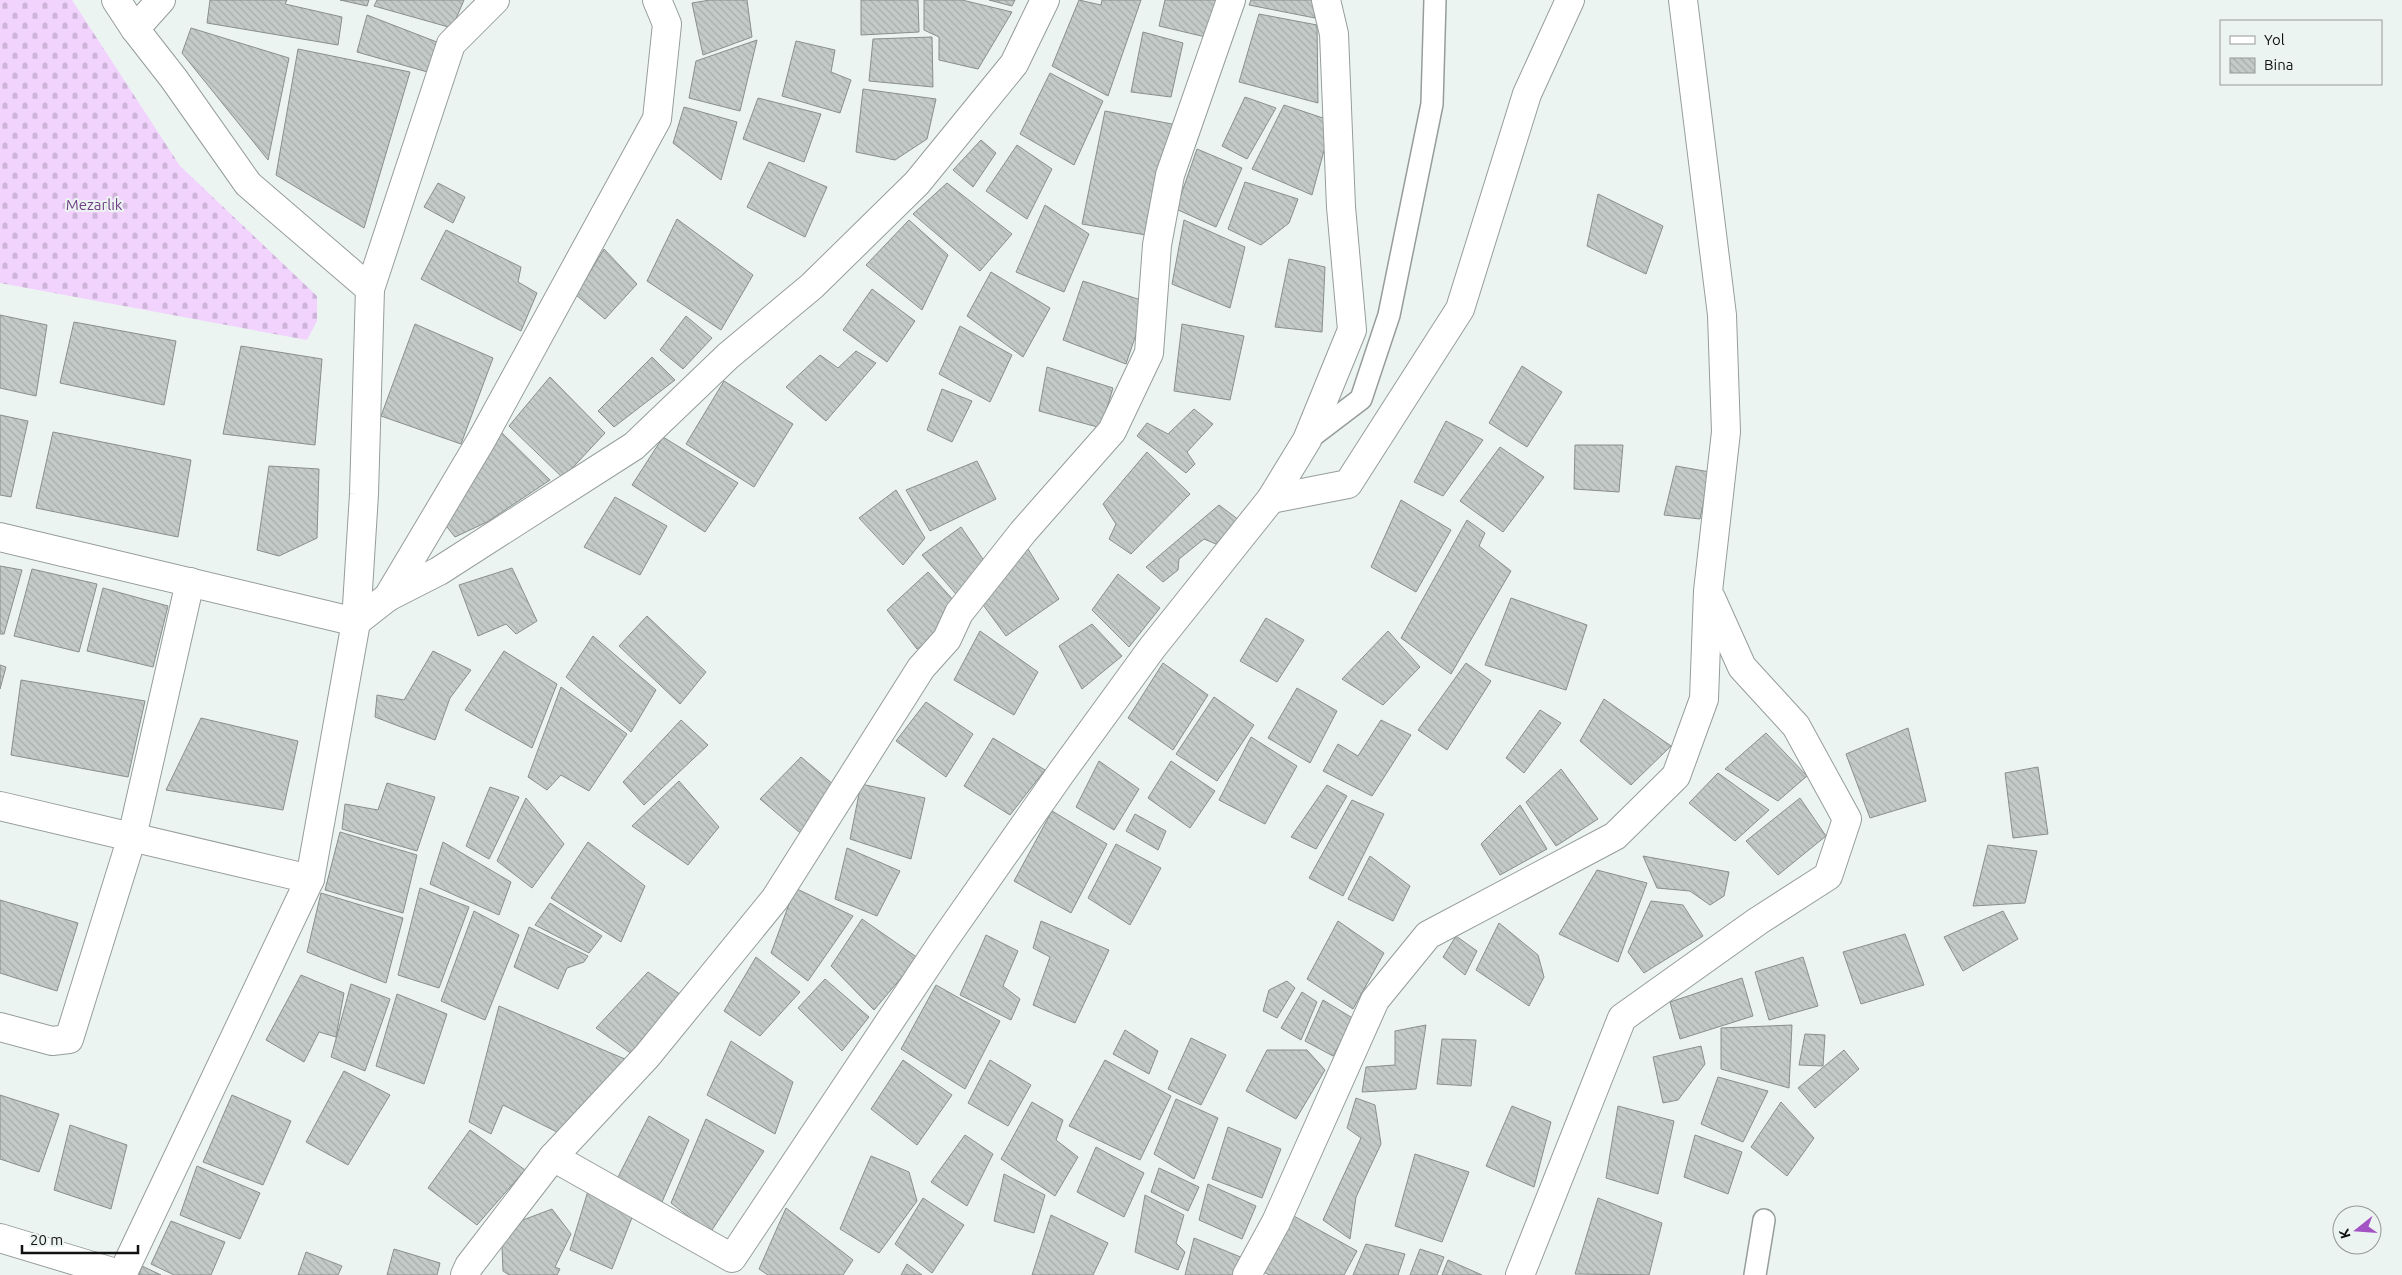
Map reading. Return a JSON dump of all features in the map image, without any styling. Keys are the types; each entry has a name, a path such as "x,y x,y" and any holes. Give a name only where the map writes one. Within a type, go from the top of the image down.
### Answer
{"street":[{"path":"116,0 248,184 370,289"},
{"path":"135,29 161,0"},
{"path":"0,1238 122,1275 310,879 356,622 364,494 370,289 451,44 494,0"},
{"path":"388,598 482,439 657,119 667,24 657,0"},
{"path":"356,622 388,598 439,571 634,446 728,356 812,286 917,183 1014,64 1045,0"},
{"path":"465,1275 469,1266 553,1156 646,1056 776,900 922,668 947,639 960,613 1023,532 1112,431 1149,353 1157,245 1170,175 1231,0"},
{"path":"553,1156 731,1267 942,943 1061,773 1152,648 1271,499 1307,440 1352,330 1341,207 1334,34 1326,0"},
{"path":"1271,499 1348,484 1460,309 1527,94 1570,0"},
{"path":"1247,1275 1276,1222 1375,1000 1428,935 1616,836 1676,776 1704,699 1708,591 1726,432 1722,315 1683,0"},
{"path":"0,537 356,622"},
{"path":"0,1027 52,1041 68,1040 132,837 190,582"},
{"path":"1520,1275 1622,1018 1758,921 1828,876 1847,820 1796,726 1742,667 1708,591"},
{"path":"0,806 310,879"}],"lane":[{"path":"1307,440 1361,399 1389,315 1432,104 1435,0"},
{"path":"1755,1275 1764,1220"}],"green space":[{"name":"Mezarlık","path":"0,0 72,0 180,166 317,296 317,321 307,340 0,283"}],"building":[{"path":"210,0 287,0 285,4 342,17 338,45 207,23"},
{"path":"340,0 369,0 367,6"},
{"path":"377,0 464,0 452,28 374,6"},
{"path":"710,0 747,0 752,37 703,55 692,3"},
{"path":"861,0 918,0 919,32 861,35"},
{"path":"924,0 962,0 1012,12 978,69 939,60 939,37 924,30"},
{"path":"989,0 1015,0 1012,6"},
{"path":"1079,0 1101,5 1102,0 1141,0 1108,96 1052,66"},
{"path":"1165,0 1219,0 1210,38 1159,26"},
{"path":"1251,0 1315,0 1315,18 1249,5"},
{"path":"1259,14 1317,25 1318,103 1239,82"},
{"path":"367,15 442,44 431,73 357,52"},
{"path":"191,28 289,58 268,160 182,53"},
{"path":"1143,32 1183,43 1171,97 1131,92"},
{"path":"932,37 933,87 869,81 873,39"},
{"path":"757,40 740,111 689,98 696,61"},
{"path":"796,41 835,50 831,72 851,80 840,113 782,96"},
{"path":"298,49 410,72 364,228 276,175"},
{"path":"1050,73 1103,101 1074,165 1020,134"},
{"path":"863,89 936,99 927,139 895,160 856,152"},
{"path":"1245,97 1276,108 1247,159 1222,146"},
{"path":"758,98 821,114 804,162 743,139"},
{"path":"1284,105 1332,121 1312,195 1252,169"},
{"path":"684,107 737,122 721,180 673,143"},
{"path":"1105,111 1177,125 1152,236 1082,224"},
{"path":"981,140 996,153 973,187 953,170"},
{"path":"1017,145 1052,169 1027,219 986,191"},
{"path":"1197,149 1242,168 1216,227 1176,209"},
{"path":"769,162 827,187 805,237 747,207"},
{"path":"1245,182 1298,199 1289,223 1261,245 1228,229"},
{"path":"438,183 465,197 453,223 424,207"},
{"path":"947,183 1012,234 980,271 913,214"},
{"path":"1598,194 1663,226 1646,274 1587,246"},
{"path":"1045,205 1089,234 1064,292 1016,272"},
{"path":"677,219 753,275 721,330 647,281"},
{"path":"909,220 948,255 922,310 866,265"},
{"path":"1184,220 1245,247 1230,308 1172,284"},
{"path":"446,230 521,267 518,282 537,293 521,331 421,279"},
{"path":"604,249 637,284 605,319 576,295"},
{"path":"1289,259 1325,267 1322,332 1275,327"},
{"path":"991,272 1050,308 1023,357 967,316"},
{"path":"1083,281 1147,302 1126,364 1063,340"},
{"path":"872,289 915,321 887,362 843,330"},
{"path":"0,315 47,325 36,396 0,388"},
{"path":"686,316 712,338 683,369 660,350"},
{"path":"74,322 176,341 164,405 60,383"},
{"path":"415,324 493,358 461,444 381,416"},
{"path":"1182,324 1244,336 1230,400 1174,391"},
{"path":"960,326 1012,355 990,402 939,374"},
{"path":"241,346 322,359 315,445 223,434"},
{"path":"856,351 876,363 826,421 786,387 820,355 838,368"},
{"path":"652,357 675,380 614,427 598,411"},
{"path":"1522,366 1562,392 1527,447 1489,423"},
{"path":"1047,367 1113,388 1101,428 1039,411"},
{"path":"550,377 605,433 563,478 509,426"},
{"path":"724,381 793,424 754,487 686,444"},
{"path":"942,389 972,401 952,442 927,430"},
{"path":"1194,409 1213,424 1187,452 1195,464 1186,473 1137,436 1147,423 1168,434"},
{"path":"0,415 28,421 11,497 0,495"},
{"path":"1446,421 1483,440 1443,496 1414,482"},
{"path":"53,432 191,460 178,537 36,508"},
{"path":"501,432 550,480 487,522 455,537 443,522"},
{"path":"663,437 738,483 705,532 632,485"},
{"path":"1575,445 1623,445 1619,492 1574,489"},
{"path":"1500,447 1544,477 1503,532 1460,501"},
{"path":"1147,452 1190,494 1131,554 1109,539 1116,524 1103,504"},
{"path":"977,461 996,499 930,531 906,490"},
{"path":"269,466 319,469 317,538 279,556 257,550"},
{"path":"1676,466 1710,472 1700,519 1664,515"},
{"path":"896,490 925,538 903,565 859,518"},
{"path":"615,497 667,526 640,575 584,547"},
{"path":"1401,500 1451,530 1416,592 1371,567"},
{"path":"1219,505 1239,520 1216,544 1204,539 1179,559 1178,570 1163,582 1146,567"},
{"path":"1467,520 1485,533 1479,546 1511,571 1451,674 1401,638"},
{"path":"961,527 987,565 956,594 922,555"},
{"path":"1023,541 1059,599 1006,636 981,602"},
{"path":"0,566 22,570 4,634 0,634"},
{"path":"512,568 537,621 516,634 506,624 478,636 459,585"},
{"path":"32,569 97,584 79,652 14,636"},
{"path":"928,572 955,602 941,634 917,649 887,610"},
{"path":"1118,574 1160,608 1129,647 1092,610"},
{"path":"103,588 168,606 153,667 87,651"},
{"path":"1511,598 1587,625 1566,690 1485,665"},
{"path":"647,616 706,672 680,704 619,646"},
{"path":"1266,618 1304,640 1277,682 1240,661"},
{"path":"1092,624 1122,656 1082,689 1059,646"},
{"path":"980,631 1038,672 1014,715 954,680"},
{"path":"1388,631 1420,667 1383,705 1342,679"},
{"path":"593,636 656,690 631,732 566,677"},
{"path":"433,651 471,670 450,698 435,740 375,717 377,695 404,700"},
{"path":"504,651 557,684 532,748 465,710"},
{"path":"1163,663 1208,695 1173,750 1128,718"},
{"path":"1466,663 1491,681 1447,750 1418,730"},
{"path":"0,665 6,667 0,689"},
{"path":"21,680 145,701 128,777 11,755"},
{"path":"561,687 627,734 589,791 561,775 547,790 528,777"},
{"path":"1297,688 1337,711 1310,763 1268,738"},
{"path":"1214,697 1254,725 1217,781 1176,754"},
{"path":"1604,699 1671,746 1631,785 1580,741"},
{"path":"926,702 973,734 946,777 896,741"},
{"path":"1540,710 1561,723 1524,773 1506,758"},
{"path":"201,718 298,741 283,810 166,790"},
{"path":"681,720 708,745 644,805 623,782"},
{"path":"1381,720 1411,735 1372,796 1323,771 1338,744 1358,756"},
{"path":"1908,728 1926,801 1870,818 1846,754"},
{"path":"1766,733 1807,776 1778,801 1725,769"},
{"path":"1251,737 1297,766 1265,824 1219,800"},
{"path":"993,738 1045,770 1010,815 964,786"},
{"path":"801,757 834,785 805,837 760,799"},
{"path":"1099,761 1139,789 1114,830 1076,807"},
{"path":"1171,761 1215,791 1190,828 1148,798"},
{"path":"2038,767 2048,834 2013,838 2005,773"},
{"path":"1561,769 1598,819 1556,846 1526,802"},
{"path":"1718,773 1769,810 1735,841 1689,803"},
{"path":"679,781 719,827 688,865 632,826"},
{"path":"387,783 435,797 417,851 342,829 345,804 378,810"},
{"path":"861,784 925,798 911,859 850,839"},
{"path":"1327,785 1347,796 1316,849 1291,837"},
{"path":"490,787 519,797 489,859 466,846"},
{"path":"526,798 564,844 532,888 497,861"},
{"path":"1800,798 1826,836 1778,875 1746,841"},
{"path":"1352,800 1384,814 1343,896 1309,878"},
{"path":"1520,805 1547,849 1500,875 1481,844"},
{"path":"1052,811 1107,844 1071,913 1014,881"},
{"path":"1135,814 1166,831 1158,850 1126,831"},
{"path":"340,832 417,855 403,913 325,890"},
{"path":"443,842 511,882 499,915 430,884"},
{"path":"588,842 645,886 621,942 551,898"},
{"path":"1116,844 1161,868 1130,925 1088,898"},
{"path":"1988,845 2037,851 2025,903 1973,906"},
{"path":"847,848 900,871 877,916 835,899"},
{"path":"1370,856 1410,886 1393,921 1348,899"},
{"path":"1643,856 1729,872 1724,896 1710,905 1690,891 1657,888"},
{"path":"1597,870 1647,883 1618,962 1559,934"},
{"path":"420,888 469,907 439,988 398,975"},
{"path":"795,888 853,916 808,981 771,953"},
{"path":"321,893 403,918 386,983 307,952"},
{"path":"0,900 78,923 57,991 0,973"},
{"path":"1651,901 1683,905 1703,936 1644,973 1628,952"},
{"path":"550,903 602,936 589,953 535,925"},
{"path":"474,911 519,935 485,1020 441,1001"},
{"path":"2003,911 2018,939 1963,971 1944,937"},
{"path":"862,919 918,958 874,1010 831,966"},
{"path":"1041,921 1109,950 1075,1023 1033,1005 1050,957 1033,948"},
{"path":"1338,921 1384,953 1353,1009 1307,979"},
{"path":"1499,923 1538,955 1544,977 1529,1006 1476,970"},
{"path":"529,927 588,956 584,962 567,968 558,989 514,967"},
{"path":"1905,934 1924,985 1861,1004 1843,952"},
{"path":"986,935 1018,951 1003,986 1020,999 1011,1020 960,995"},
{"path":"1456,936 1477,951 1465,975 1443,957"},
{"path":"756,957 800,992 760,1036 724,1011"},
{"path":"1803,957 1818,1006 1769,1020 1755,972"},
{"path":"648,972 687,999 636,1057 596,1028"},
{"path":"301,975 344,993 336,1037 319,1032 304,1062 266,1040"},
{"path":"1742,978 1753,1016 1680,1039 1670,1002"},
{"path":"825,979 869,1017 842,1051 798,1008"},
{"path":"1287,981 1295,988 1277,1018 1263,1011 1269,990"},
{"path":"351,984 390,999 365,1071 331,1057"},
{"path":"936,985 1000,1021 965,1089 901,1049"},
{"path":"1302,992 1317,1002 1301,1040 1281,1028"},
{"path":"397,994 447,1014 424,1084 376,1066"},
{"path":"1323,1000 1354,1019 1333,1056 1305,1041"},
{"path":"499,1006 632,1062 565,1136 503,1105 491,1134 469,1122"},
{"path":"1426,1025 1416,1089 1362,1092 1366,1067 1395,1065 1395,1031"},
{"path":"1792,1025 1789,1088 1721,1069 1721,1028"},
{"path":"1125,1030 1158,1051 1149,1074 1113,1054"},
{"path":"1805,1034 1825,1035 1823,1066 1799,1065"},
{"path":"1191,1038 1226,1055 1201,1105 1168,1089"},
{"path":"1442,1039 1476,1040 1471,1086 1437,1084"},
{"path":"731,1041 793,1082 775,1134 707,1095"},
{"path":"1701,1046 1705,1064 1678,1100 1663,1103 1653,1057"},
{"path":"1267,1050 1307,1050 1325,1070 1296,1119 1246,1091"},
{"path":"1844,1050 1859,1069 1815,1108 1798,1088"},
{"path":"903,1060 952,1095 917,1145 871,1109"},
{"path":"990,1060 1031,1085 1008,1126 968,1103"},
{"path":"1105,1060 1171,1096 1140,1160 1069,1126"},
{"path":"344,1071 390,1095 348,1165 306,1142"},
{"path":"1718,1077 1768,1091 1743,1142 1701,1124"},
{"path":"0,1095 59,1114 39,1172 0,1159"},
{"path":"232,1095 291,1121 263,1185 203,1162"},
{"path":"1356,1098 1375,1105 1381,1144 1356,1197 1350,1239 1323,1220 1361,1138 1347,1128"},
{"path":"1176,1099 1218,1118 1194,1179 1154,1154"},
{"path":"1032,1102 1063,1120 1056,1140 1078,1157 1055,1196 1001,1159"},
{"path":"1781,1102 1814,1138 1787,1176 1751,1147"},
{"path":"1512,1106 1551,1122 1534,1187 1486,1166"},
{"path":"1618,1106 1674,1121 1658,1194 1606,1178"},
{"path":"649,1116 689,1140 662,1202 616,1181"},
{"path":"706,1119 764,1151 710,1233 671,1203"},
{"path":"70,1125 127,1145 111,1209 54,1190"},
{"path":"1228,1127 1281,1149 1262,1198 1212,1179"},
{"path":"470,1130 525,1170 477,1225 428,1188"},
{"path":"965,1135 993,1154 967,1206 931,1182"},
{"path":"1695,1135 1742,1152 1728,1194 1684,1177"},
{"path":"1096,1147 1144,1173 1124,1217 1077,1192"},
{"path":"1415,1154 1469,1172 1442,1242 1395,1226"},
{"path":"871,1156 909,1172 917,1201 879,1253 840,1229"},
{"path":"197,1166 260,1193 240,1239 180,1215"},
{"path":"1159,1168 1199,1187 1188,1211 1151,1192"},
{"path":"1004,1174 1045,1195 1034,1233 994,1221"},
{"path":"1208,1184 1256,1206 1242,1239 1199,1220"},
{"path":"588,1191 633,1215 612,1269 570,1250"},
{"path":"1145,1195 1184,1215 1176,1243 1185,1252 1178,1270 1135,1252"},
{"path":"923,1198 964,1225 932,1273 895,1244"},
{"path":"1598,1198 1662,1223 1649,1275 1575,1274"},
{"path":"786,1208 853,1260 843,1275 768,1275 759,1269"},
{"path":"552,1209 571,1234 555,1267 560,1269 557,1275 509,1275 503,1271 502,1247 515,1223"},
{"path":"1051,1215 1108,1243 1093,1275 1032,1275"},
{"path":"1292,1215 1357,1251 1344,1275 1269,1275 1264,1272"},
{"path":"171,1221 225,1242 211,1275 174,1275 151,1264"},
{"path":"1194,1238 1243,1258 1235,1275 1185,1275"},
{"path":"1366,1244 1405,1254 1398,1275 1353,1275"},
{"path":"394,1249 440,1263 437,1275 387,1275"},
{"path":"1420,1249 1444,1257 1437,1275 1410,1275"},
{"path":"306,1252 342,1266 338,1275 298,1275"},
{"path":"1448,1260 1482,1275 1442,1275"},
{"path":"907,1264 922,1275 901,1275"},
{"path":"142,1266 161,1275 139,1275"}]}
